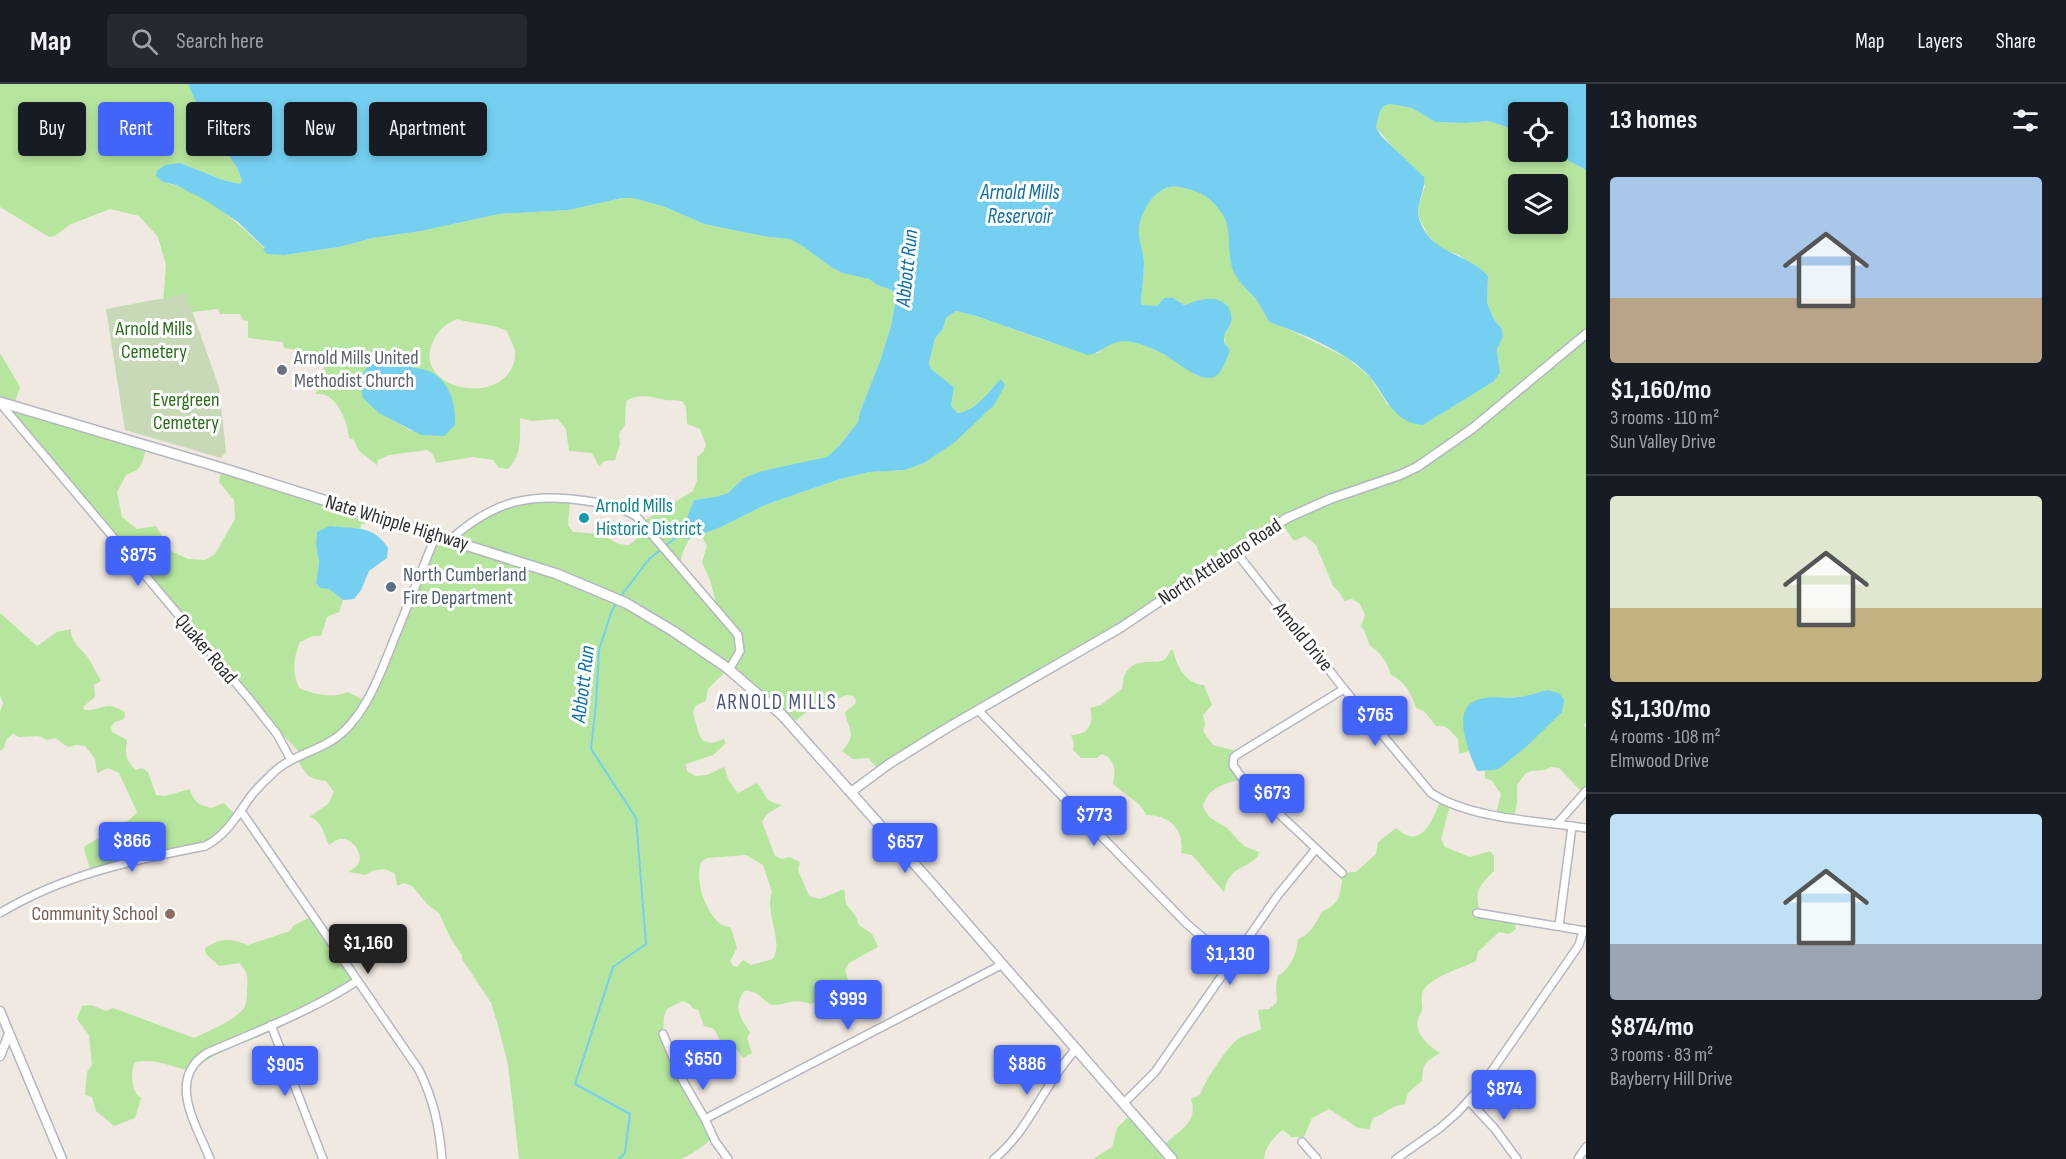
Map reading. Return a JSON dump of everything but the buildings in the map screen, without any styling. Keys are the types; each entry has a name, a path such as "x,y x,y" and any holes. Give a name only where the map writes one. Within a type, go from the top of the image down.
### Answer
{"main road":[{"name":"Nate Whipple Highway","path":"0,402 557,574 612,596 673,631 729,670 782,715 1172,1159"}],"street":[{"name":"North Attleboro Road","path":"851,792 889,764 1120,628 1287,518 1322,502 1417,467 1473,428 1586,334"},
{"name":"Quaker Road","path":"0,402 251,701 277,734 291,760"},
{"path":"450,540 470,522 513,501 546,497 569,498 624,509 636,516 651,532 738,635 740,651 729,670"},
{"path":"0,913 21,900 86,874 133,860 205,846 222,834 258,787 276,770 291,760 336,739 358,716 376,682 436,535"},
{"name":"Arnold Drive","path":"1234,551 1344,689 1425,786 1439,798 1456,807 1473,812 1586,828"},
{"path":"1342,873 1244,782 1235,770 1233,761 1238,754 1344,689"},
{"path":"978,710 1187,924 1231,962"},
{"path":"1557,824 1586,790"},
{"path":"241,811 419,1070 429,1090 439,1124 442,1159"},
{"path":"1559,926 1572,826"},
{"path":"1124,1103 1155,1072 1278,895 1315,850"},
{"path":"1396,1159 1440,1128 1480,1088 1579,945 1585,931 1477,913"},
{"path":"705,1119 1003,964"},
{"path":"210,1159 187,1101 185,1090 190,1068 207,1053 341,992 357,981"},
{"path":"0,1011 62,1159"},
{"path":"271,1025 323,1159"},
{"path":"0,1056 9,1034"},
{"path":"663,1034 683,1081 728,1159"},
{"path":"994,1159 1008,1146 1057,1072 1076,1049"},
{"path":"1469,1101 1495,1129 1517,1159"},
{"path":"1302,1142 1317,1159"},
{"path":"1578,1159 1586,1147"}],"green space":[{"path":"0,84 188,84 198,102 186,102 186,156 231,156 242,180 240,184 223,180 180,163 162,182 205,199 254,238 267,254 284,255 339,247 373,238 421,231 499,214 569,210 622,198 633,198 665,207 704,224 768,237 790,239 842,273 869,279 877,285 892,290 896,299 891,326 880,361 858,422 840,445 827,457 744,478 728,493 694,500 686,520 676,530 689,539 682,554 680,566 718,611 710,580 702,562 707,546 700,533 721,527 765,505 837,480 869,472 905,470 924,463 1001,380 971,408 958,413 951,406 954,387 931,369 929,363 935,338 943,329 946,318 956,311 1080,350 1098,353 1114,342 1123,340 1134,342 1170,358 1198,376 1225,345 1224,336 1231,324 1204,299 1184,305 1173,298 1164,298 1157,306 1141,306 1144,264 1139,233 1140,221 1152,199 1164,189 1171,187 1203,194 1221,211 1227,224 1231,262 1235,273 1257,301 1269,322 1347,358 1370,377 1387,404 1423,425 1493,382 1500,373 1497,348 1503,337 1502,329 1493,318 1487,302 1488,276 1459,255 1441,249 1427,234 1419,217 1418,207 1425,186 1376,127 1380,111 1384,106 1390,104 1412,108 1435,122 1489,121 1508,128 1508,162 1568,160 1586,170 1586,722 1584,725 1586,729 1586,793 1584,794 1559,768 1551,767 1531,771 1525,774 1517,785 1514,818 1496,814 1501,794 1492,781 1485,778 1485,771 1547,690 1522,697 1483,698 1464,729 1469,751 1459,754 1458,739 1446,727 1436,726 1424,711 1416,708 1407,688 1391,675 1383,658 1370,645 1361,626 1365,615 1360,604 1352,599 1344,601 1333,586 1316,545 1305,536 1294,541 1282,524 1113,631 1105,642 1102,640 1042,675 1020,692 982,711 925,745 882,775 869,758 853,759 842,751 851,737 845,712 855,704 856,700 853,696 846,695 836,700 819,702 790,725 726,671 708,689 706,701 696,705 693,712 703,741 712,743 724,739 726,743 713,755 686,764 687,771 695,776 707,775 724,767 729,781 738,793 757,783 769,800 782,805 767,814 762,822 775,856 782,859 789,857 800,862 798,870 809,896 820,899 844,889 846,904 855,915 859,925 872,934 878,947 849,963 845,970 849,983 833,994 811,1004 795,1001 771,1005 756,993 745,990 738,1006 750,1032 747,1038 752,1053 743,1058 737,1050 722,1043 714,1029 704,1026 698,1010 692,1008 690,1004 682,1001 667,1009 664,1016 663,1036 712,1139 693,1153 681,1159 519,1159 508,1065 491,1003 462,959 439,913 428,905 412,886 404,883 397,886 395,874 388,870 380,869 366,875 349,872 359,862 356,847 350,841 341,839 329,845 319,824 309,817 328,804 334,792 326,781 314,779 305,772 296,758 301,754 230,679 31,447 0,404 0,353 20,387 14,405 146,449 142,463 137,470 126,475 117,492 122,517 137,529 156,526 171,551 188,559 205,560 215,554 235,519 234,500 219,482 221,471 378,521 361,524 360,529 330,526 316,545 319,562 316,583 320,588 329,589 343,600 339,612 327,617 321,636 313,636 300,642 294,665 299,688 323,695 348,692 366,701 432,537 450,542 480,515 542,498 570,501 568,525 573,532 600,534 619,544 629,545 639,537 639,524 693,491 697,480 697,457 706,445 700,429 687,424 686,407 682,401 639,396 626,401 625,425 619,434 620,444 615,460 605,461 599,466 592,453 569,451 566,429 558,419 532,421 520,418 518,452 508,469 499,468 493,460 473,457 436,463 433,454 427,450 389,455 378,460 377,465 359,451 354,440 349,438 340,408 335,402 322,394 315,394 323,375 323,354 284,348 283,342 248,338 248,321 243,320 240,314 220,314 218,309 192,312 163,303 166,265 158,237 139,216 110,209 69,225 55,236 49,237 0,207","holes":["457,319 494,326 507,331 514,347 515,357 509,373 496,384 481,388 464,388 448,382 436,373 430,360 432,344 439,332","379,412 455,425 411,431","746,855 763,865 772,892 770,909 776,951 773,959 751,965 743,960 737,967 733,966 730,961 737,948 731,928 719,923 705,902 700,886 699,869 701,862 707,858"]},
{"path":"186,294 219,387 226,452 221,458 125,430 106,309"},
{"path":"0,613 37,646 57,632 71,629 74,642 89,659 101,681 94,685 95,697 83,707 84,710 112,706 125,712 124,719 115,722 111,727 112,732 127,740 128,760 136,770 142,768 148,772 156,795 165,796 190,789 193,798 200,804 211,808 224,803 238,818 214,842 92,875 85,846 121,825 137,812 119,773 108,768 97,773 95,759 85,746 68,747 55,738 47,740 38,736 18,737 14,733 6,740 4,748 0,751 0,713 3,703 0,695"},
{"path":"1171,650 1187,678 1204,685 1212,705 1203,715 1205,724 1203,731 1213,745 1241,752 1237,766 1241,779 1212,791 1203,807 1209,817 1227,828 1244,846 1259,852 1253,861 1230,877 1224,892 1192,855 1181,853 1182,844 1174,825 1162,818 1146,815 1136,801 1113,783 1114,770 1110,759 1102,754 1097,758 1081,758 1073,750 1071,735 1082,733 1089,728 1092,719 1090,708 1101,705 1122,689 1124,676 1129,668 1140,663 1161,661"},
{"path":"1440,802 1450,806 1441,839 1445,847 1470,857 1490,851 1494,856 1494,871 1481,886 1478,894 1480,914 1514,922 1516,929 1509,934 1499,932 1478,952 1476,961 1439,977 1423,991 1418,1030 1427,1043 1440,1053 1426,1064 1422,1081 1408,1093 1405,1104 1373,1118 1369,1129 1358,1128 1329,1109 1312,1118 1304,1137 1291,1137 1283,1130 1280,1132 1268,1146 1264,1159 1093,1159 1112,1147 1117,1128 1132,1113 1164,1145 1186,1126 1192,1114 1191,1099 1200,1095 1228,1049 1238,1039 1261,1029 1258,1010 1269,1009 1277,1002 1278,976 1292,960 1298,939 1312,928 1321,912 1335,904 1337,900 1342,880 1336,873 1356,872 1376,854 1378,842 1396,828 1411,836 1417,836 1423,832"},
{"path":"310,917 355,981 354,983 316,1009 220,1053 191,1071 156,1062 135,1062 132,1082 141,1098 135,1118 114,1126 96,1111 92,1097 85,1095 87,1072 92,1065 89,1035 77,1019 82,1006 91,1005 106,1011 113,1008 194,1038 235,1017 244,1008 247,999 247,978 242,966 239,963 219,966 206,954 205,948 226,940 248,945 290,931 293,926"}],"water":[{"name":"Arnold Mills Reservoir","path":"188,84 1586,84 1586,170 1568,160 1568,102 1508,102 1508,128 1489,121 1435,122 1412,108 1390,104 1384,106 1380,111 1376,127 1381,136 1424,177 1418,213 1424,230 1440,246 1479,268 1488,276 1487,302 1493,318 1502,329 1503,337 1497,349 1500,373 1493,382 1423,425 1413,423 1397,414 1370,377 1349,359 1309,338 1269,322 1257,301 1235,274 1231,263 1227,225 1221,212 1212,201 1197,192 1171,187 1164,189 1152,199 1140,221 1139,233 1144,264 1141,305 1157,306 1164,298 1173,298 1184,305 1213,299 1226,305 1231,319 1224,340 1230,350 1217,375 1205,378 1197,375 1159,352 1136,343 1125,341 1113,343 1088,355 956,311 946,318 943,329 935,338 929,363 931,369 954,387 951,406 958,413 965,411 982,400 1001,379 1005,385 994,405 955,442 924,463 905,470 869,472 837,480 765,505 721,527 689,539 676,537 676,530 686,520 694,500 728,493 744,478 762,471 827,457 840,445 858,422 880,361 891,326 896,299 892,290 877,285 869,279 842,273 790,239 768,237 704,224 665,207 633,198 622,198 569,210 499,214 421,231 373,238 339,247 284,255 267,254 263,250 265,248 238,222 205,200 176,185 163,182 156,176 157,171 165,165 180,163 223,180 240,184 242,180 229,156 272,156 272,102 196,102"},
{"path":"385,363 431,372 443,382 451,396 455,418 455,425 444,436 421,435 379,413 363,398 359,378 370,364"},
{"path":"330,526 356,528 370,532 377,535 388,548 387,558 369,571 361,590 354,599 343,600 329,589 320,588 316,583 319,562 316,545 317,532"},
{"path":"1547,690 1559,693 1564,700 1562,712 1500,768 1477,771 1464,735 1463,724 1467,707 1484,698 1519,697"}],"waterway":[{"name":"Abbott Run","path":"621,596 649,559 678,536"},
{"name":"Abbott Run","path":"618,601 612,610 599,650 591,749 636,818 646,944 613,967 575,1084 630,1114 625,1153 619,1159"}],"place":[{"name":"Arnold Mills United Methodist Church","path":"282,370"},
{"name":"Arnold Mills Historic District","path":"584,518"},
{"name":"North Cumberland Fire Department","path":"391,587"},
{"name":"Community School","path":"170,914"}],"district":[{"name":"ARNOLD MILLS","path":"777,702"}],"park label":[{"name":"Arnold Mills Cemetery","path":"154,340"},
{"name":"Evergreen Cemetery","path":"186,412"}]}
